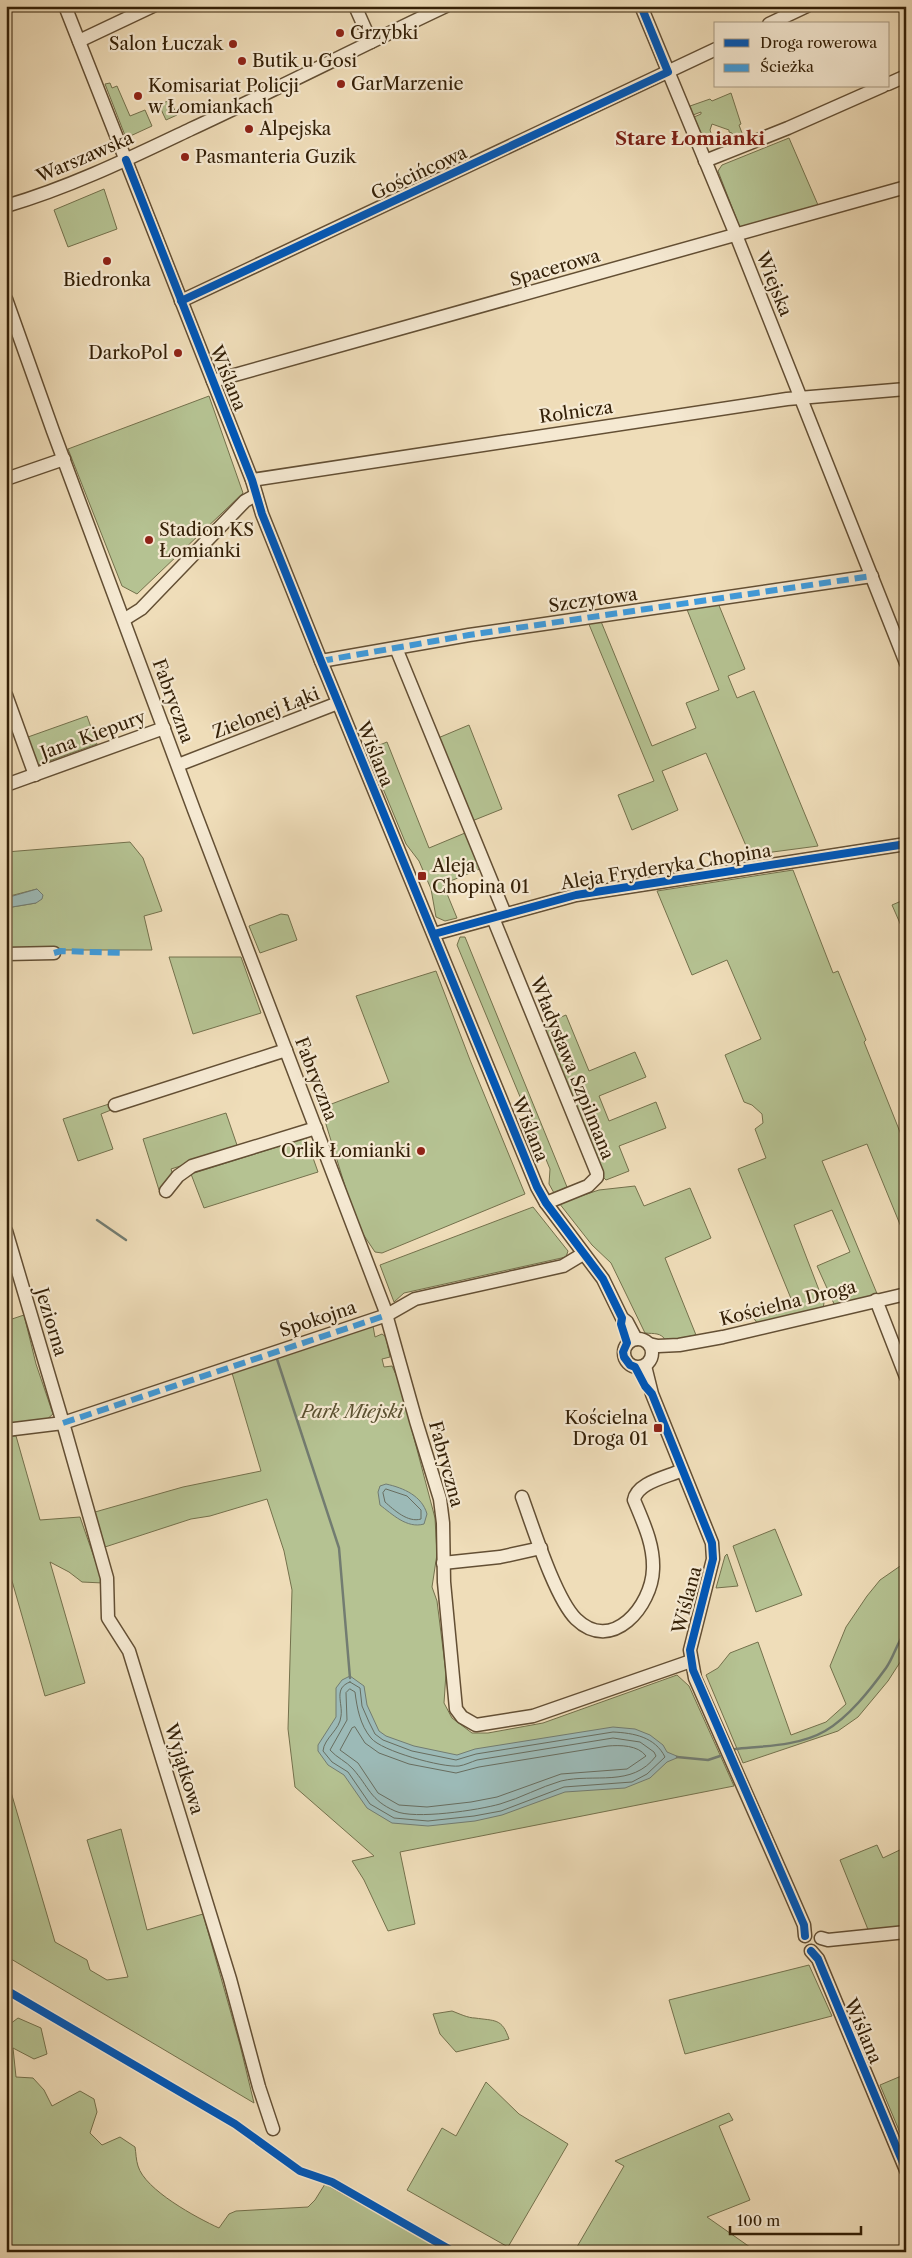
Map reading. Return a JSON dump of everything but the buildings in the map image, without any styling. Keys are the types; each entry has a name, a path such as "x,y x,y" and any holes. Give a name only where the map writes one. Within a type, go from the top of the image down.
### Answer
{"street":[{"name":"Wiślana","path":"65,6 182,301 338,704 537,1187 546,1203 602,1279 622,1318 626,1322 632,1341"},
{"path":"79,41 153,6"},
{"path":"355,6 372,42"},
{"name":"Warszawska","path":"6,206 74,184 243,106 446,6"},
{"name":"Wiejska","path":"641,6 736,235 906,663"},
{"path":"774,22 807,6"},
{"name":"Gościńcowa","path":"182,301 714,50"},
{"path":"890,83 906,76"},
{"path":"705,161 788,128 878,88"},
{"name":"Spacerowa","path":"213,381 906,187"},
{"name":"Fabryczna","path":"6,299 164,728 387,1316 416,1421 440,1498 443,1523 443,1563 456,1709 462,1717 471,1723 483,1724 542,1713 691,1661"},
{"name":"Rolnicza","path":"252,480 688,412 800,397 906,389"},
{"path":"6,480 64,459"},
{"path":"125,619 141,609 246,501 256,495"},
{"name":"Szczytowa","path":"321,661 872,576"},
{"name":"Władysława Szpilmana","path":"396,648 597,1174 597,1177 588,1186 546,1203"},
{"path":"6,695 35,775"},
{"name":"Zielonej Łąki","path":"178,765 338,704"},
{"name":"Jana Kiepury","path":"6,785 164,728"},
{"name":"Aleja Fryderyka Chopina","path":"434,934 576,895 906,844"},
{"path":"6,954 54,953"},
{"path":"115,1105 286,1050"},
{"path":"166,1191 178,1176 192,1166 316,1128"},
{"name":"Jeziorna","path":"6,1231 64,1423"},
{"name":"Spokojna","path":"6,1430 64,1423 387,1316 415,1299 563,1266 583,1254"},
{"name":"Kościelna Droga","path":"632,1341 658,1346 678,1345 723,1337 906,1294"},
{"path":"876,1300 906,1377"},
{"path":"632,1341 624,1352 624,1357 630,1366 644,1363 649,1344"},
{"name":"Kościelna Droga","path":"644,1363 659,1352 678,1345"},
{"name":"Wiślana","path":"644,1363 645,1386 652,1394 712,1542 713,1559 691,1643 691,1661 695,1678 815,1941 906,2170"},
{"name":"Wyjątkowa","path":"64,1423 107,1578 108,1618 129,1651 230,1979 259,2087 273,2129"},
{"path":"522,1497 541,1548 566,1605 578,1620 599,1630 612,1630 626,1624 644,1602 651,1585 653,1570 650,1538 634,1500 635,1495 641,1488 682,1470"},
{"path":"443,1563 500,1557 541,1548"},
{"path":"815,1941 906,1932"}],"green space":[{"path":"110,83 112,88 117,86 130,116 145,110 152,126 126,138 105,84"},
{"path":"731,93 742,133 733,136 729,130 712,124 710,130 712,136 723,139 707,147 694,117 701,114 701,112 693,115 690,106 710,99 712,101"},
{"path":"170,100 177,115 166,120 159,105"},
{"path":"789,138 818,205 740,228 718,171 722,165"},
{"path":"104,189 117,229 68,247 54,210"},
{"name":"Stadion KS Łomianki","path":"209,396 243,493 137,594 122,586 68,449"},
{"path":"718,603 745,669 728,676 737,698 754,691 818,846 750,855 706,753 662,771 678,810 632,830 618,795 654,781 588,622 600,619 652,746 696,728 686,703 719,690 686,607"},
{"path":"87,716 97,744 38,765 28,737"},
{"path":"469,725 502,809 472,821 438,738"},
{"path":"387,742 429,848 465,833 480,869 443,884 457,918 445,921 436,917 431,889 419,861 406,844 367,750"},
{"path":"130,842 143,858 162,911 144,916 152,950 6,950 6,908 36,903 37,889 6,897 6,852"},
{"path":"793,870 833,973 838,971 906,1147 906,1239 867,1144 822,1161 878,1296 835,1306 817,1266 850,1252 832,1210 794,1225 824,1303 823,1308 758,1324 749,1312 792,1301 738,1169 766,1158 755,1129 763,1123 762,1114 752,1105 744,1102 725,1055 761,1039 727,960 692,975 657,891"},
{"path":"906,899 906,937 892,905"},
{"path":"281,914 288,915 297,940 260,953 249,926"},
{"path":"460,937 465,937 567,1187 554,1193 549,1184 550,1169 457,945"},
{"path":"169,957 241,957 261,1013 193,1034"},
{"name":"Orlik Łomianki","path":"436,971 525,1194 382,1253 375,1252 357,1225 321,1108 389,1082 356,996"},
{"path":"566,1015 589,1071 635,1052 646,1077 599,1096 609,1121 656,1102 666,1128 619,1146 629,1171 606,1180 600,1174 540,1026"},
{"path":"109,1104 111,1110 101,1114 113,1149 78,1161 63,1119"},
{"path":"226,1113 238,1148 171,1169 173,1175 159,1190 143,1139"},
{"path":"306,1138 318,1172 204,1208 191,1174"},
{"path":"635,1186 644,1206 690,1188 711,1238 665,1258 696,1335 666,1341 660,1335 645,1333 611,1263 592,1245 559,1203 599,1190"},
{"path":"533,1207 568,1251 566,1257 404,1293 394,1302 380,1265"},
{"path":"24,1315 36,1364 53,1414 46,1420 6,1423 6,1321"},
{"name":"Park Miejski","path":"373,1326 375,1337 382,1334 386,1337 390,1357 382,1359 384,1367 392,1366 399,1381 435,1518 437,1554 432,1587 437,1601 446,1673 444,1703 452,1718 472,1733 488,1733 543,1723 677,1675 689,1686 734,1786 400,1852 415,1924 388,1931 364,1880 352,1861 374,1856 295,1787 288,1729 292,1590 284,1551 267,1499 210,1516 191,1519 105,1547 95,1512 183,1487 261,1471 232,1373"},
{"path":"6,1436 16,1436 40,1520 80,1517 103,1583 82,1582 69,1572 50,1562 85,1683 45,1696 6,1560"},
{"path":"775,1529 802,1595 756,1612 733,1546"},
{"path":"727,1554 738,1586 716,1588 725,1556"},
{"path":"906,1562 906,1653 888,1681 858,1717 838,1731 743,1763 706,1675 718,1668 730,1653 758,1642 791,1735 826,1722 846,1704 830,1666 846,1627 880,1580"},
{"path":"6,1775 55,1942 87,1960 90,1970 107,1980 128,1977 87,1840 121,1829 147,1930 203,1914 240,2045 254,2103 6,1956"},
{"path":"877,1845 883,1858 906,1847 906,1928 869,1932 840,1860"},
{"path":"809,1965 832,2016 685,2054 669,2000"},
{"path":"452,2011 470,2017 497,2022 504,2027 509,2039 456,2052 440,2034 433,2014"},
{"path":"18,2018 41,2028 47,2054 34,2059 13,2048 16,2077 33,2078 44,2090 52,2106 80,2091 94,2099 97,2112 90,2133 102,2145 120,2137 135,2147 138,2166 151,2184 161,2194 198,2217 219,2228 229,2214 236,2211 308,2207 325,2184 446,2252 6,2252 6,2027"},
{"path":"906,2074 906,2147 880,2085"},
{"path":"486,2082 519,2114 568,2144 508,2247 407,2190 442,2128 456,2136"},
{"path":"729,2113 733,2120 719,2126 750,2200 707,2217 757,2252 574,2252 624,2166 615,2161"}],"water":[{"path":"37,889 43,895 42,899 36,903 6,908 6,898"},
{"path":"386,1484 406,1491 421,1502 427,1514 424,1524 406,1523 380,1505 378,1492 380,1486"},
{"path":"350,1676 364,1686 367,1705 379,1731 386,1736 414,1746 457,1755 475,1749 613,1727 635,1729 650,1735 663,1745 667,1752 679,1757 667,1762 650,1778 625,1788 565,1792 502,1815 475,1821 428,1826 392,1823 367,1808 344,1775 328,1765 318,1751 318,1745 336,1717 336,1688 342,1680"}],"waterway":[{"path":"97,1220 126,1240"},
{"path":"277,1359 339,1548 350,1678"},
{"path":"735,1749 804,1740 834,1725 859,1702 880,1676 889,1664 906,1631"},
{"path":"677,1757 708,1760 720,1756"}],"marked path":[{"path":"321,661 469,635 872,576"},
{"path":"54,953 61,951 125,953"},
{"path":"63,1423 387,1315"}],"cycle path":[{"path":"181,301 668,72 641,6"},
{"path":"126,160 252,480 262,514 537,1187 546,1203 603,1279 622,1318 621,1324 627,1343 623,1352 624,1357 630,1365 635,1367 645,1386 652,1394 712,1543 713,1559 690,1650 693,1670 804,1925 805,1936"},
{"path":"434,934 576,895 906,844"},
{"path":"811,1951 818,1959 906,2170"},
{"path":"6,1990 235,2124 300,2171 332,2182 454,2252"}],"place":[{"name":"Grzybki","path":"340,33"},
{"name":"Salon Łuczak","path":"233,44"},
{"name":"Butik u Gosi","path":"242,61"},
{"name":"GarMarzenie","path":"341,84"},
{"name":"Komisariat Policji w Łomiankach","path":"138,96"},
{"name":"Alpejska","path":"249,129"},
{"name":"Pasmanteria Guzik","path":"185,157"},
{"name":"Biedronka","path":"107,261"},
{"name":"DarkoPol","path":"178,353"},
{"name":"Stadion KS Łomianki","path":"149,540"},
{"name":"Aleja Chopina 01","path":"422,876"},
{"name":"Orlik Łomianki","path":"421,1151"},
{"name":"Kościelna Droga 01","path":"658,1428"}],"district":[{"name":"Stare Łomianki","path":"690,138"}]}
